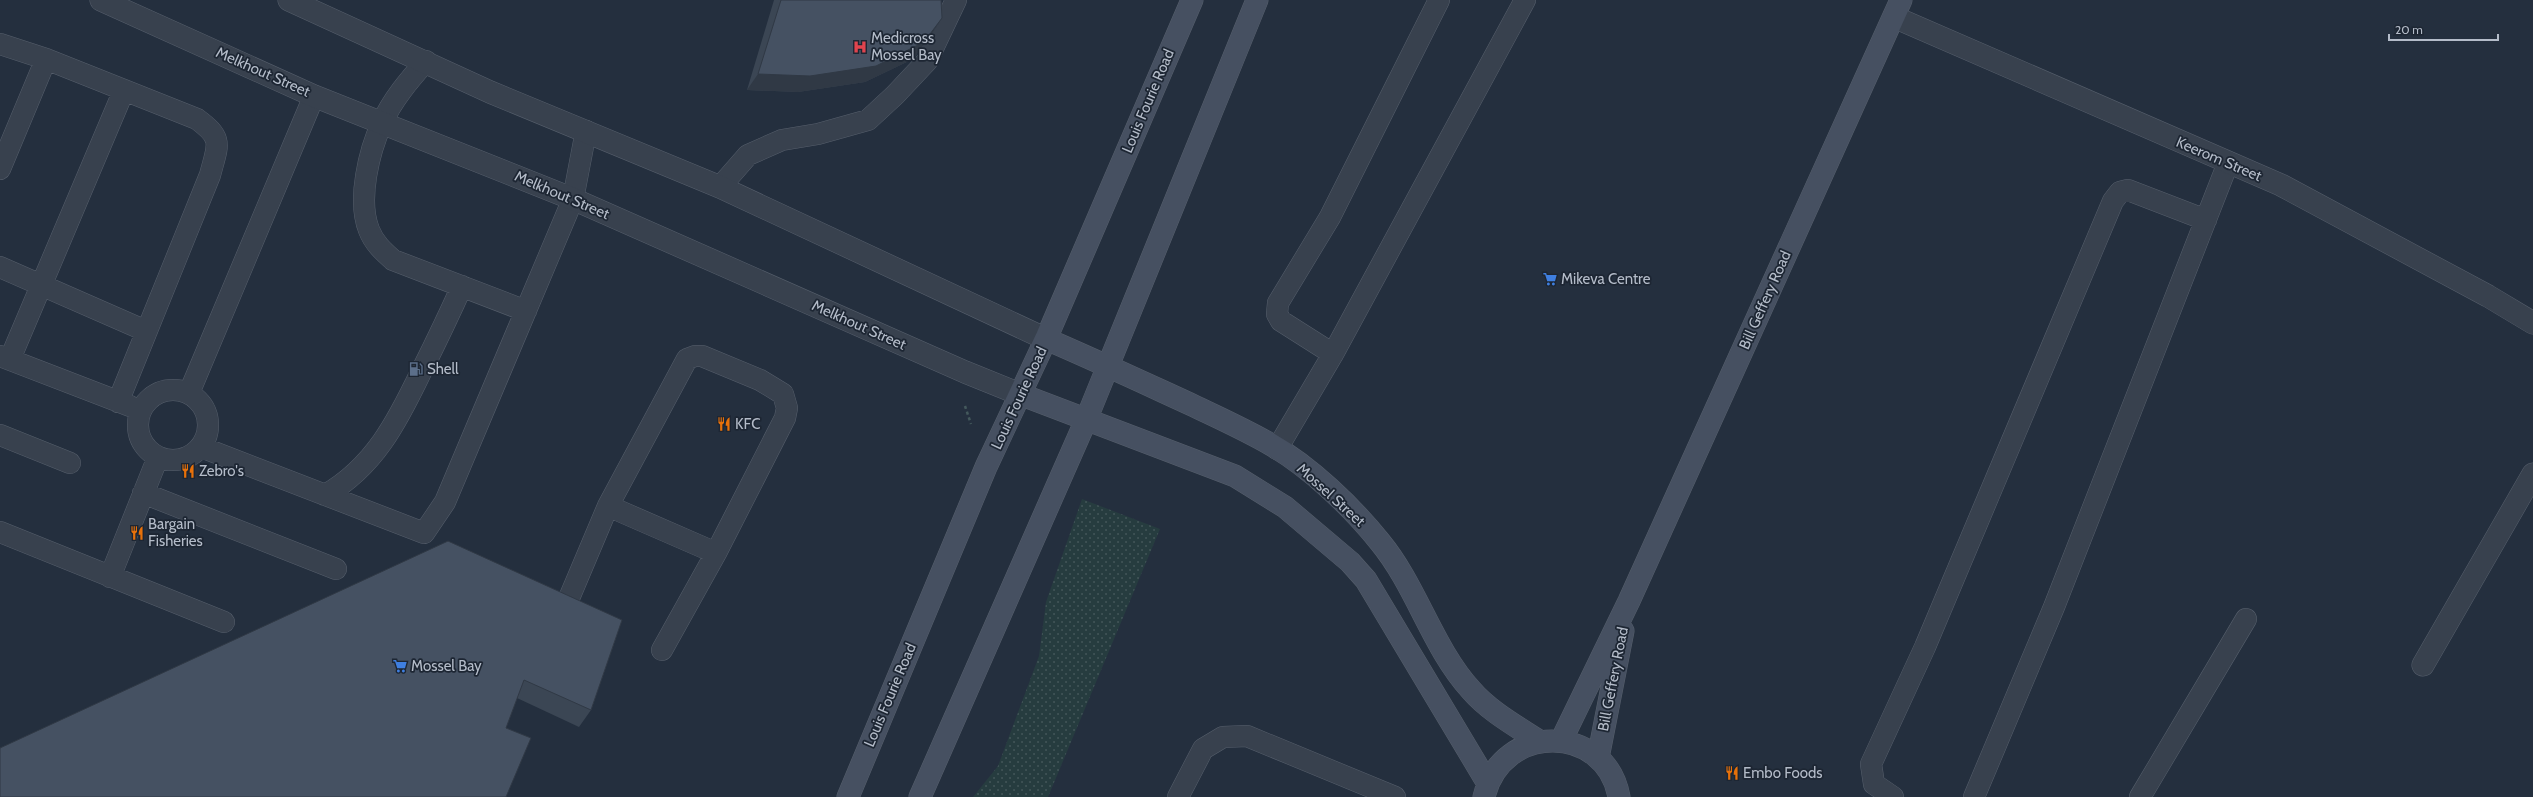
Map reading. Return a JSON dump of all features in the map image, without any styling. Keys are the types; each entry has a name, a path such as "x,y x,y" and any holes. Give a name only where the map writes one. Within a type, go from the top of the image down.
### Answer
{"street":[{"name":"Melkhout Street","path":"101,0 314,96 573,199 1022,395"},
{"path":"289,0 426,61 490,92 720,187 1046,339"},
{"name":"Louis Fourie Road","path":"848,797 986,467 1022,395 1192,0"},
{"path":"920,797 1086,420 1257,0"},
{"name":"Keerom Street","path":"1897,9 2228,163 2281,185 2488,296 2533,323"},
{"name":"Bill Geffery Road","path":"1561,741 1629,601 1897,9"},
{"name":"Mossel Street","path":"1046,339 1108,365 1237,426 1277,449 1320,483 1352,512 1380,542 1400,570 1452,667 1471,691 1501,716 1539,741"},
{"path":"1022,395 1235,476 1285,507 1350,562 1366,580 1486,789 1503,760 1526,745 1539,741 1561,741 1583,748 1598,758 1610,772 1619,797"},
{"path":"2423,665 2533,474"},
{"name":"Bill Geffery Road","path":"1598,758 1629,601"}],"lane":[{"path":"720,187 748,155 782,140 818,134 868,120 895,95 927,61 956,0"},
{"path":"1333,354 1281,321 1277,314 1278,303 1330,217 1439,0"},
{"path":"1277,449 1333,354 1525,0"},
{"path":"0,44 46,59 197,119 212,130 218,144 210,175 118,402"},
{"path":"0,169 46,59"},
{"path":"426,61 406,85 382,122 366,173 364,199 368,229 379,247 393,260 526,311"},
{"path":"124,90 40,286 5,358 141,410"},
{"path":"189,393 314,96"},
{"path":"201,447 424,533 445,502 573,199 586,131"},
{"path":"1974,797 2054,607 2228,163"},
{"path":"1893,797 1874,784 1871,764 1925,647 2113,201 2120,192 2128,190 2206,220"},
{"path":"0,267 40,286 146,331"},
{"path":"325,495 343,485 362,468 382,446 398,420 462,286"},
{"path":"566,603 608,506 687,360 695,356 702,356 760,380 783,394 787,408 785,418 716,554 662,650"},
{"path":"167,390 189,393 201,403 208,417 206,438 201,447 192,455 181,460 169,461 158,457 148,451 140,436 138,420 141,410 147,400 167,390"},
{"path":"0,435 70,463"},
{"path":"110,578 158,457"},
{"path":"143,493 336,569"},
{"path":"608,506 716,554"},
{"path":"0,532 110,578 224,622"},
{"path":"2140,797 2246,619"},
{"path":"1178,797 1203,749 1223,738 1247,736 1395,797"}],"path":[{"path":"948,364 966,407 972,429"}],"green space":[{"path":"1082,499 1160,529 1048,797 973,797 998,766 1039,656 1046,602"}],"building":[{"path":"781,0 941,0 942,18 924,42 876,66 810,76 758,74"},
{"name":"Mossel Bay","path":"448,541 622,620 591,710 524,680 506,728 531,738 506,797 0,797 0,748"}],"place":[{"name":"Medicross Mossel Bay","path":"860,47"},
{"name":"Mikeva Centre","path":"1550,279"},
{"name":"Shell","path":"416,369"},
{"name":"KFC","path":"724,424"},
{"name":"Zebro's","path":"188,471"},
{"name":"Bargain Fisheries","path":"137,533"},
{"name":"Mossel Bay","path":"400,666"},
{"name":"Embo Foods","path":"1732,773"}]}
